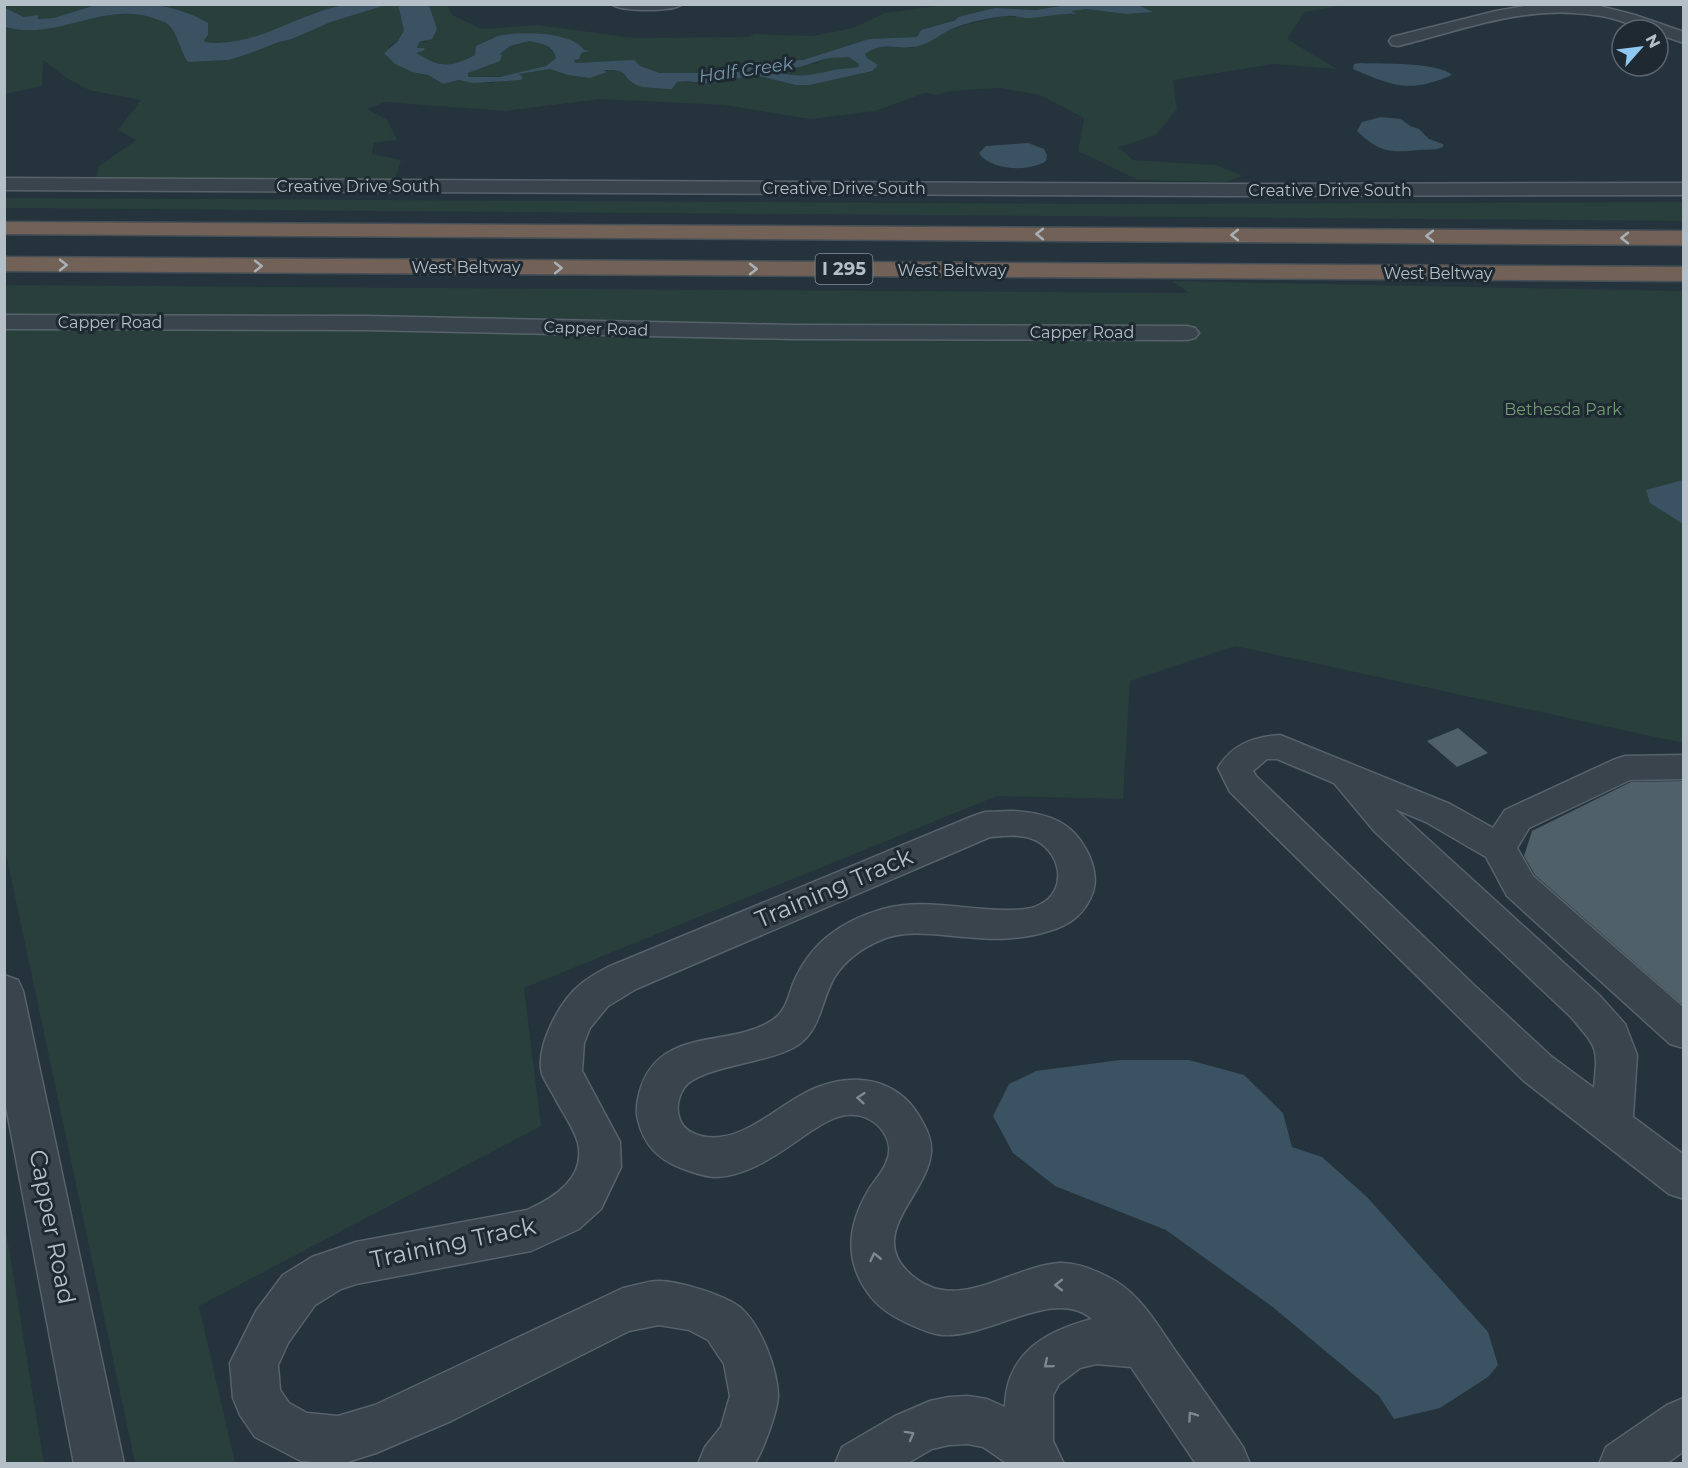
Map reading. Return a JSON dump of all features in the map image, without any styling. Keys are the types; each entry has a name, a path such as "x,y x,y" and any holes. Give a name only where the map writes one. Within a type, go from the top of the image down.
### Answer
{"highway":[{"name":"West Beltway","path":"4,228 1683,238"},
{"name":"West Beltway","path":"4,264 1683,274"}],"street":[{"path":"620,4 674,4"},
{"path":"1398,41 1527,10 1558,7 1616,14 1683,38"},
{"name":"Creative Drive South","path":"4,184 1238,190 1683,189"},
{"name":"Capper Road","path":"4,322 366,323 598,326 649,330 793,332 1187,333"},
{"path":"1683,1032 1520,886 1499,848 1438,813 1280,747 1258,748 1235,768 1242,783 1538,1069 1683,1180"},
{"path":"1499,848 1517,819 1625,768 1683,767"},
{"path":"1342,772 1387,823 1585,1006 1611,1036 1617,1055 1611,1125"},
{"name":"Training Track","path":"722,1464 742,1440 754,1396 746,1355 724,1324 696,1309 659,1303 623,1310 434,1404 376,1429 338,1440 301,1437 272,1420 257,1398 254,1363 272,1327 299,1290 328,1272 356,1263 531,1230 564,1215 586,1195 600,1167 599,1142 562,1072 564,1043 573,1020 594,995 622,978 985,825 1016,823 1045,829 1066,847 1077,868 1076,891 1065,907 1046,918 1024,924 912,919 884,924 856,935 833,952 814,978 804,1012 787,1031 760,1046 690,1059 666,1076 657,1103 658,1124 674,1146 705,1160 736,1153 763,1142 819,1104 845,1096 872,1099 891,1110 904,1127 911,1149 905,1172 875,1221 872,1249 879,1275 908,1301 939,1314 981,1309 1041,1286 1064,1284 1088,1289 1108,1301 1126,1320 1226,1464"},
{"name":"Capper Road","path":"4,991 99,1464"},
{"path":"1034,1455 1029,1393 1042,1367 1069,1348 1096,1341 1142,1345"},
{"path":"859,1464 926,1426 959,1418 991,1423 1034,1455"},
{"path":"1623,1464 1683,1422"}],"green space":[{"path":"5,4 104,5 54,18 37,19 38,16 24,17 5,8"},
{"path":"1106,4 1346,5 1305,12 1287,39 1337,69 1273,64 1173,80 1177,109 1156,135 1118,147 1133,160 1216,165 1243,176 1225,182 1138,180 1078,151 1084,118 1040,95 1000,88 951,91 936,95 925,93 875,111 810,119 724,105 600,99 505,111 385,102 367,109 387,120 397,140 374,143 372,154 401,160 395,179 96,178 99,166 136,140 118,130 141,100 89,90 68,79 43,60 42,86 5,94 4,27 42,30 116,14 134,14 166,23 173,31 188,62 229,60 292,39 331,22 386,5 398,5 404,30 398,41 389,46 395,64 412,72 428,75 443,84 459,80 492,83 518,74 550,69 568,75 582,76 593,76 601,70 624,71 640,84 672,89 677,82 700,84 723,82 755,75 796,85 810,85 872,71 865,54 873,49 889,44 912,48 951,29 1007,16 1031,18 1060,13 1074,14 1071,11 1086,9 1126,14 1151,12 1138,5"},
{"path":"153,5 344,5 245,40 222,44 205,42"},
{"path":"429,5 447,5 452,15 482,29 537,25 635,38 747,37 755,34 812,36 853,28 885,13 946,5 1066,5 1036,10 995,8 921,30 917,37 869,39 803,60 757,61 714,73 660,73 640,66 576,63 573,60 581,53 588,52 563,37 476,46 475,55 458,63 445,64 432,61 415,53 423,51 424,48 417,49 419,41 426,42 437,29"},
{"path":"529,41 548,48 556,58 546,66 507,76 468,77 468,74 510,46"},
{"path":"849,57 859,64 858,67 800,77 767,69 768,66 815,64 828,58"},
{"path":"5,198 1112,204 1683,202 1684,221 5,208"},
{"name":"Bethesda Park","path":"1172,281 1683,291 1683,743 1235,646 1130,681 1123,799 997,796 524,988 541,1126 199,1306 235,1463 135,1463 5,849 4,285 1189,293"},
{"path":"5,1224 44,1463 5,1463"}],"water":[{"path":"360,3 386,5 331,22 292,39 229,60 188,62 170,26 153,18 134,14 98,17 43,30 5,27 5,8 24,17 38,15 38,19 54,18 96,5 140,4 182,11 208,23 208,35 205,42 223,43 258,35 327,9 344,5"},
{"name":"Half Creek","path":"398,5 429,5 437,29 432,39 419,42 417,48 425,48 416,53 439,64 451,64 475,55 476,46 498,36 531,33 568,39 584,50 590,51 581,53 579,59 574,60 576,63 634,60 640,66 660,73 714,73 757,61 803,60 869,39 917,37 921,30 956,20 958,17 995,8 1036,10 1066,5 1138,5 1153,12 1126,14 1086,9 1072,11 1076,14 1027,18 994,17 954,28 918,46 885,47 872,50 865,54 878,65 872,71 810,85 796,85 755,75 710,84 677,82 672,89 660,89 637,85 618,71 603,70 607,72 590,78 568,75 550,69 519,74 523,77 521,80 473,83 459,80 443,84 428,75 412,72 395,64 384,53 398,41 404,30","holes":["529,41 549,47 556,58 546,66 499,77 468,77 468,73 500,61 502,55 500,54 510,46","849,57 859,64 858,67 800,75 785,74 767,68 773,66 785,69 828,58"]},
{"path":"1354,64 1423,66 1452,75 1424,84 1402,86 1353,69"},
{"path":"1381,117 1401,119 1419,129 1429,139 1443,144 1443,147 1392,151 1378,147 1357,131 1362,122"},
{"path":"1028,143 1044,149 1047,155 1046,161 1030,167 1011,168 992,163 979,153 986,146"},
{"path":"1684,480 1683,524 1650,503 1646,490"},
{"path":"1120,1060 1189,1060 1244,1075 1283,1113 1292,1147 1322,1157 1368,1198 1488,1332 1498,1365 1488,1377 1440,1408 1394,1419 1379,1396 1274,1308 1166,1230 1055,1186 1013,1153 993,1116 1009,1084 1036,1071"}],"building":[{"path":"1458,728 1488,753 1457,767 1427,741"},
{"path":"1683,781 1683,1005 1535,875 1524,856 1532,831 1631,782"}]}
